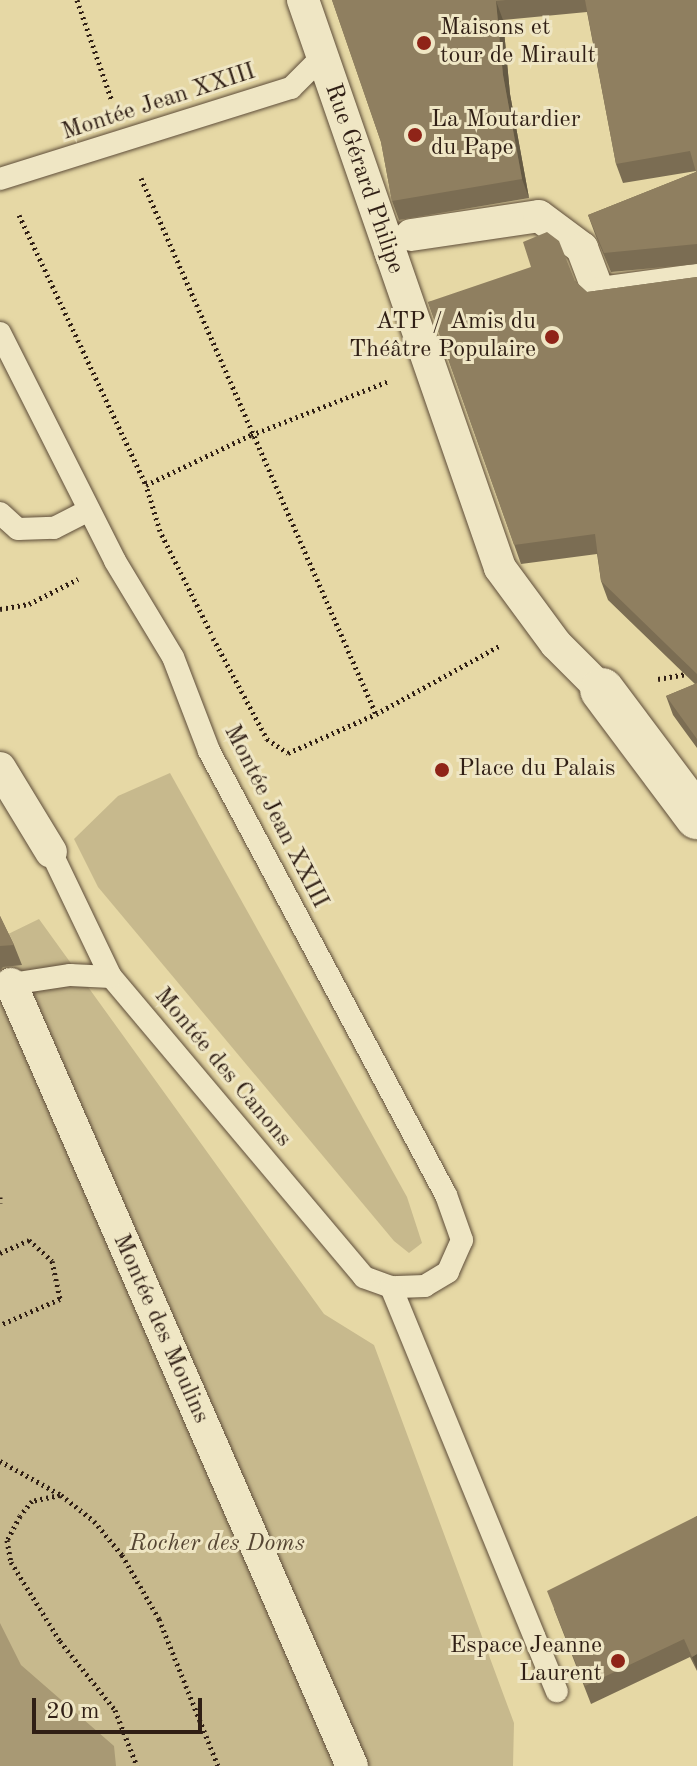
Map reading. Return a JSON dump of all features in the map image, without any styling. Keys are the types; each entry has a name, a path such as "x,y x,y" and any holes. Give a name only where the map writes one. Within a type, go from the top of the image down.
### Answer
{"street":[{"name":"Rue Gérard Philipe","path":"303,0 500,568 541,623 602,690"},
{"path":"411,235 539,216 582,248 599,293 697,280"},
{"path":"602,690 697,817"},
{"path":"0,768 51,852"},
{"name":"Montée des Moulins","path":"11,984 352,1766"}],"lane":[{"name":"Montée Jean XXIII","path":"1,179 291,88 322,57"},
{"name":"Montée Jean XXIII","path":"0,333 115,561 173,657 209,751 446,1195 462,1240 448,1272 425,1286 391,1287"},
{"path":"0,513 18,529 54,528 89,510"},
{"name":"Montée des Canons","path":"51,852 111,977 364,1277 391,1287"},
{"name":"Montée des Moulins","path":"11,984 70,975 111,977"},
{"path":"391,1287 557,1691"}],"path":[{"path":"77,0 125,142 376,714"},
{"path":"1,179 146,485 160,531 190,592"},
{"path":"146,485 251,435 428,366"},
{"path":"0,609 29,604 115,561"},
{"path":"213,638 267,739 288,753 376,714 541,623"},
{"path":"0,1253 29,1240 52,1261 60,1299 0,1325"},
{"path":"0,1461 61,1495 94,1521 143,1583 218,1766"},
{"path":"61,1495 32,1501 20,1516 7,1540 11,1562 60,1641 115,1710 137,1766"}],"green space":[{"path":"170,773 407,1197 422,1243 409,1253 394,1241 98,887 74,839 118,796"},
{"name":"Rocher des Doms","path":"39,919 324,1314 374,1345 514,1723 513,1766 0,1766 0,938"}],"shaded area":[{"path":"0,1623 21,1665 114,1746 116,1766 0,1766"}],"building":[{"path":"332,0 506,0 496,1 503,75 522,179 392,201 381,142"},
{"path":"585,0 697,0 697,244 604,253 588,215 696,172 690,151 616,164"},
{"path":"547,232 559,241 575,281 587,292 697,277 697,674 601,581 595,534 514,545 428,302 531,267 523,242"},
{"path":"697,683 697,739 666,696"},
{"path":"0,916 14,945 0,946"},
{"path":"697,1516 697,1654 692,1657 684,1639 585,1686 547,1591"}],"place":[{"name":"Maisons et tour de Mirault","path":"424,43"},
{"name":"La Moutardier du Pape","path":"415,135"},
{"name":"ATP / Amis du Théâtre Populaire","path":"552,337"},
{"name":"Place du Palais","path":"442,770"},
{"name":"Espace Jeanne Laurent","path":"618,1661"}]}
